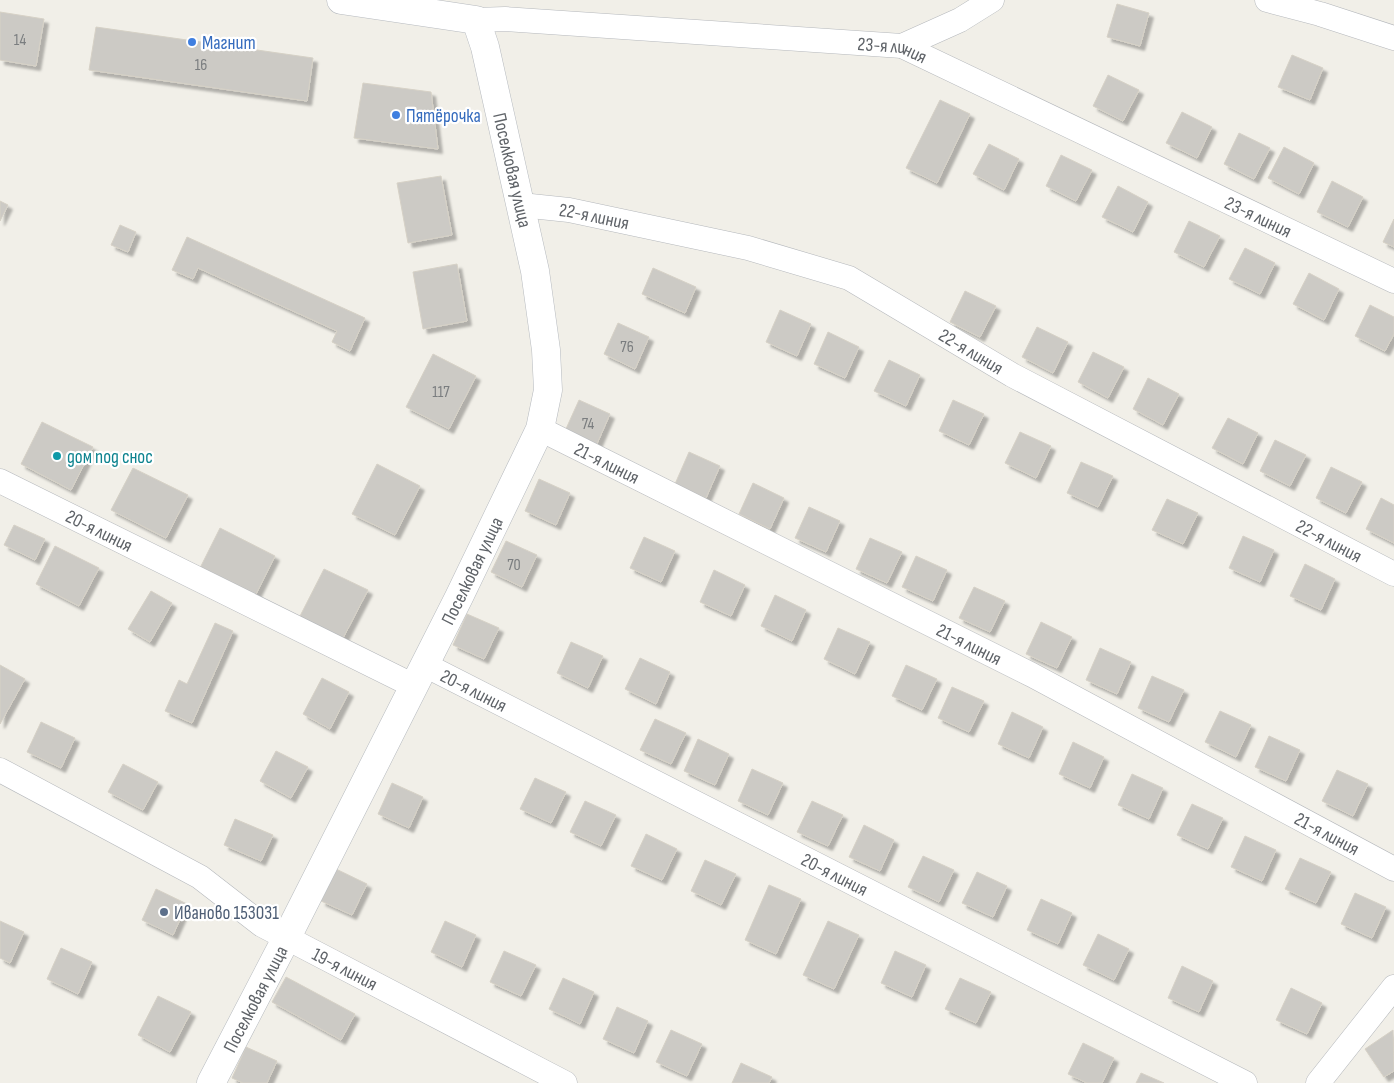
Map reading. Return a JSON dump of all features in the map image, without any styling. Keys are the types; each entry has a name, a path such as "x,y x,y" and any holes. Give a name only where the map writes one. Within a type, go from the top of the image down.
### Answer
{"street":[{"name":"23-я линия","path":"341,0 476,20 505,19 902,46 1394,281"},
{"path":"902,46 960,20 992,0"},
{"path":"1267,0 1320,14 1394,38"},
{"name":"Поселковая улица","path":"211,1083 420,676 540,429 548,390 546,350 535,271 485,47 476,20"},
{"name":"22-я линия","path":"520,205 569,210 748,248 849,278 1012,375 1394,574"},
{"name":"21-я линия","path":"540,429 1032,675 1394,869"},
{"name":"20-я линия","path":"0,481 420,676 1245,1083"},
{"name":"19-я линия","path":"0,770 200,877 262,925 565,1083"},
{"path":"1318,1083 1394,987"}],"building":[{"path":"1117,4 1149,13 1140,46 1107,37"},
{"path":"0,12 44,19 36,66 0,60"},
{"path":"96,27 313,58 307,101 89,70"},
{"path":"1292,55 1323,68 1310,100 1278,87"},
{"path":"1108,75 1139,90 1123,121 1093,106"},
{"name":"Пятёрочка","path":"363,83 431,92 438,149 354,138"},
{"path":"940,100 970,114 937,183 906,168"},
{"path":"1182,112 1212,127 1197,158 1166,143"},
{"path":"1239,133 1270,148 1254,179 1224,164"},
{"path":"989,144 1019,159 1004,190 973,174"},
{"path":"1284,147 1314,163 1299,194 1268,178"},
{"path":"1061,155 1092,170 1076,201 1046,186"},
{"path":"441,176 452,235 408,243 397,183"},
{"path":"1332,181 1363,197 1348,227 1317,212"},
{"path":"1118,186 1148,202 1133,232 1102,217"},
{"path":"0,201 8,205 0,221"},
{"path":"1394,219 1394,247 1383,242"},
{"path":"1189,221 1220,236 1204,267 1174,252"},
{"path":"120,225 136,232 128,252 111,245"},
{"path":"187,237 365,318 350,351 332,342 337,331 198,268 193,279 172,270"},
{"path":"1245,248 1275,263 1260,294 1229,279"},
{"path":"457,264 467,321 423,329 413,272"},
{"path":"653,268 696,287 685,313 642,294"},
{"path":"1309,273 1339,289 1324,320 1293,304"},
{"path":"965,291 996,306 980,337 950,322"},
{"path":"1370,305 1394,317 1394,334 1385,351 1355,336"},
{"path":"780,310 811,324 797,356 766,342"},
{"path":"618,323 649,337 635,369 604,354"},
{"path":"1037,327 1068,342 1053,373 1022,357"},
{"path":"828,332 859,347 845,378 814,364"},
{"path":"1093,352 1124,367 1108,398 1078,382"},
{"path":"433,354 476,376 449,429 406,407"},
{"path":"889,360 920,375 906,406 874,391"},
{"path":"1148,378 1179,394 1163,425 1133,409"},
{"path":"579,400 610,414 596,446 565,431"},
{"path":"953,400 984,414 969,445 939,431"},
{"path":"1228,418 1258,433 1243,464 1212,448"},
{"name":"дом под снос","path":"42,422 93,447 71,490 21,464"},
{"path":"1020,432 1051,446 1036,478 1005,463"},
{"path":"1275,440 1306,455 1290,486 1260,471"},
{"path":"689,452 720,466 706,498 675,484"},
{"path":"1081,462 1113,476 1098,507 1067,493"},
{"path":"377,464 420,486 395,535 352,514"},
{"path":"1331,467 1362,482 1346,513 1316,498"},
{"path":"133,468 188,495 166,538 111,510"},
{"path":"539,479 570,493 556,525 525,511"},
{"path":"753,483 784,498 770,529 739,514"},
{"path":"1381,498 1394,505 1394,543 1366,529"},
{"path":"1167,499 1198,513 1183,544 1152,530"},
{"path":"809,507 840,521 826,552 795,538"},
{"path":"14,525 45,539 35,560 4,545"},
{"path":"220,528 275,556 254,598 199,570"},
{"path":"1243,536 1274,550 1260,582 1229,568"},
{"path":"644,537 675,551 661,582 630,568"},
{"path":"870,538 902,552 887,583 856,569"},
{"path":"506,541 537,555 522,587 491,572"},
{"path":"55,546 99,568 79,606 36,584"},
{"path":"916,556 947,570 933,601 902,587"},
{"path":"1305,564 1335,579 1321,610 1290,596"},
{"path":"324,569 368,590 341,642 298,620"},
{"path":"714,570 745,585 731,616 700,602"},
{"path":"974,587 1005,601 990,632 959,618"},
{"path":"151,591 172,603 150,642 128,629"},
{"path":"775,595 806,610 792,641 761,626"},
{"path":"467,614 499,628 484,659 453,645"},
{"path":"1041,622 1072,637 1057,668 1026,654"},
{"path":"215,623 233,631 192,723 165,711 179,680 187,684"},
{"path":"838,628 870,642 855,674 824,659"},
{"path":"571,642 603,656 588,688 557,673"},
{"path":"1100,648 1131,662 1117,694 1086,680"},
{"path":"640,658 670,672 656,704 625,689"},
{"path":"0,665 25,679 0,724"},
{"path":"906,665 937,679 922,710 892,696"},
{"path":"1152,676 1184,690 1169,722 1138,708"},
{"path":"322,678 349,692 330,729 303,714"},
{"path":"952,687 984,701 969,732 938,718"},
{"path":"1220,711 1251,725 1236,757 1205,742"},
{"path":"1012,712 1043,727 1029,758 998,744"},
{"path":"655,719 686,733 671,764 640,750"},
{"path":"41,722 75,738 61,768 27,752"},
{"path":"1269,736 1300,750 1286,781 1255,767"},
{"path":"698,739 729,754 715,785 684,771"},
{"path":"1073,742 1104,757 1090,788 1059,774"},
{"path":"276,751 308,767 291,798 260,781"},
{"path":"123,764 158,782 143,810 108,792"},
{"path":"752,769 783,783 768,815 738,801"},
{"path":"1337,770 1368,784 1353,816 1322,801"},
{"path":"1132,774 1163,788 1149,819 1118,805"},
{"path":"535,778 566,792 551,823 520,809"},
{"path":"392,783 423,797 409,828 378,814"},
{"path":"585,801 616,815 601,846 570,832"},
{"path":"812,801 843,815 828,846 797,832"},
{"path":"1192,804 1223,818 1208,849 1177,835"},
{"path":"235,819 273,835 261,861 224,845"},
{"path":"864,825 894,840 880,871 849,857"},
{"path":"646,834 677,849 662,880 631,866"},
{"path":"1245,836 1276,850 1262,881 1231,867"},
{"path":"923,856 954,870 939,902 908,887"},
{"path":"1300,858 1331,872 1316,903 1285,889"},
{"path":"705,860 736,874 721,905 691,891"},
{"path":"336,869 367,884 352,915 321,901"},
{"path":"977,872 1007,886 993,917 962,903"},
{"path":"769,885 801,899 776,954 745,940"},
{"name":"Иваново 153031","path":"156,889 187,904 173,935 142,920"},
{"path":"1355,893 1386,907 1372,938 1341,924"},
{"path":"1041,899 1072,913 1058,944 1027,930"},
{"path":"0,921 24,932 10,963 0,958"},
{"path":"445,921 476,935 462,967 431,952"},
{"path":"828,921 859,935 834,989 803,975"},
{"path":"1098,934 1129,949 1114,980 1083,965"},
{"path":"61,948 92,962 78,994 47,979"},
{"path":"504,951 536,965 521,996 490,982"},
{"path":"895,951 926,965 912,997 881,983"},
{"path":"1182,966 1213,981 1199,1012 1168,998"},
{"path":"286,977 355,1014 341,1040 272,1002"},
{"path":"563,978 594,992 580,1024 549,1009"},
{"path":"960,978 991,992 976,1023 945,1009"},
{"path":"1291,988 1322,1003 1307,1034 1276,1020"},
{"path":"158,996 191,1012 170,1052 138,1035"},
{"path":"617,1007 648,1021 634,1053 603,1039"},
{"path":"671,1030 702,1044 687,1076 656,1062"},
{"path":"1393,1030 1394,1071 1384,1077 1365,1049"},
{"path":"1083,1043 1114,1058 1102,1083 1087,1083 1068,1074"},
{"path":"246,1047 277,1061 267,1083 243,1083 232,1078"},
{"path":"741,1063 772,1077 769,1083 732,1083"},
{"path":"1141,1073 1164,1083 1136,1083"}],"place":[{"name":"Магнит","path":"192,42"},
{"name":"Пятёрочка","path":"396,115"},
{"name":"дом под снос","path":"57,456"},
{"name":"Иваново 153031","path":"164,912"}]}
